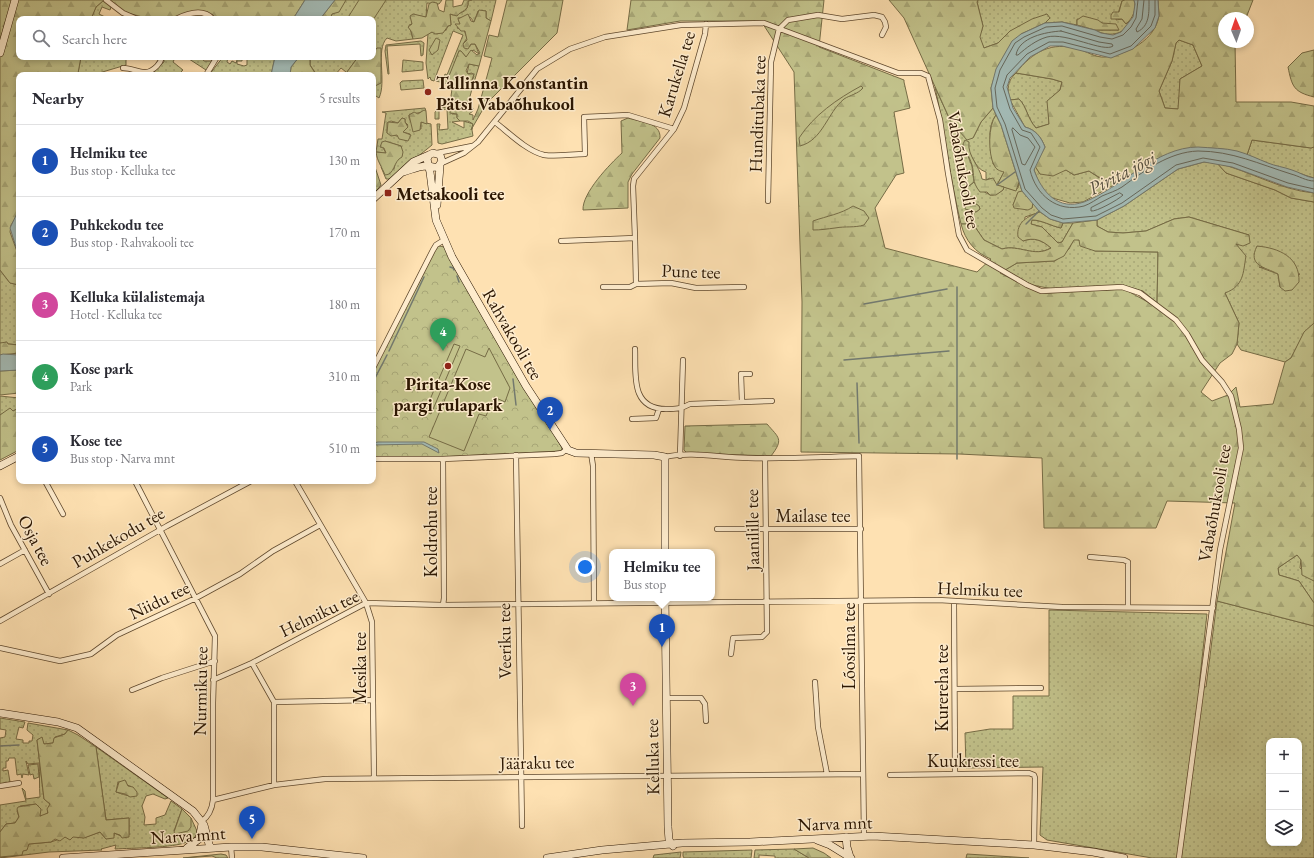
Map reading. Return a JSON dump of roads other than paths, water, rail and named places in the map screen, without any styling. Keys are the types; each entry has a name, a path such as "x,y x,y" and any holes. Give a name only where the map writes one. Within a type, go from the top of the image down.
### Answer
{"main road":[{"path":"0,53 16,0"},
{"path":"376,196 413,162 437,153 441,157 441,164 433,168 429,166 418,167 403,172"},
{"path":"429,155 427,159 429,166"},
{"name":"Rahvakooli tee","path":"440,231 437,197 441,164"},
{"name":"Rahvakooli tee","path":"429,166 435,215 444,240 463,277 526,386 567,449"},
{"path":"567,449 573,453 654,455 665,458 666,549"},
{"path":"0,466 16,458"},
{"name":"Kelluka tee","path":"665,601 668,827 672,845"},
{"path":"0,713 58,722 81,730 187,806 202,822 207,834 210,848"},
{"path":"179,851 199,840 202,832 202,822"},
{"name":"Narva mnt","path":"547,858 602,850 672,845 864,836 1034,845 1093,852 1124,858"},
{"path":"841,852 840,844 844,837"},
{"path":"844,837 850,858"},
{"path":"813,839 830,845 850,858"},
{"name":"Narva mnt","path":"62,858 231,847 262,847 362,858"}],"street":[{"path":"106,0 123,13 130,16"},
{"path":"184,16 200,13 209,16"},
{"path":"778,29 788,20 818,15 842,20 874,15 882,17 885,22 886,27 882,35"},
{"name":"Vabaõhukooli tee","path":"441,164 464,153 478,142 537,70 570,50 593,41 626,33 681,25 758,23 770,25 898,73 921,73 928,76 940,120 959,235 964,246 975,256 1027,285 1041,291 1052,292 1118,287 1130,288 1150,300 1182,326 1202,360 1229,392 1241,444 1220,550 1179,858"},
{"name":"Karukella tee","path":"634,238 634,179 674,129 684,108 705,34 706,24"},
{"name":"Hunditubaka tee","path":"768,201 771,62 778,29"},
{"path":"123,68 138,72 150,72 160,60"},
{"path":"208,72 215,60"},
{"path":"495,122 531,148 544,155 585,154 584,117 628,115 674,129"},
{"path":"437,153 474,145"},
{"path":"561,241 634,238"},
{"name":"Pune tee","path":"634,238 636,284"},
{"path":"376,362 432,250 436,245 444,240"},
{"name":"Pune tee","path":"603,287 630,287 636,284 671,284 696,288 744,287"},
{"path":"636,348 636,381 640,398 646,404 659,409 680,409 690,404 772,401"},
{"path":"680,456 680,409 683,360"},
{"path":"742,402 741,374 750,374"},
{"path":"632,419 656,418 659,409"},
{"path":"376,459 558,454 567,449"},
{"path":"591,453 593,466 594,603"},
{"name":"Veeriku tee","path":"516,455 522,826"},
{"path":"665,458 680,456 765,458"},
{"name":"Lõosilma tee","path":"765,458 859,456 864,836"},
{"name":"Koldrohu tee","path":"443,458 443,605"},
{"name":"Jaanilille tee","path":"731,654 732,638 762,637 767,632 765,458"},
{"path":"47,484 63,514"},
{"name":"Nurmiku tee","path":"137,484 215,634 213,680 213,800 212,807 207,818 202,822"},
{"name":"Puhkekodu tee","path":"0,621 160,530 245,484"},
{"name":"Mesika tee","path":"297,484 366,603 372,622 374,778"},
{"name":"Osja tee","path":"0,498 11,525 49,594"},
{"name":"Niidu tee","path":"0,648 60,661 70,660 91,654 117,635 196,598 240,574 273,551 320,525"},
{"name":"Mailase tee","path":"717,529 861,528"},
{"path":"0,564 25,550"},
{"path":"1090,557 1124,560 1128,562 1128,607"},
{"name":"Helmiku tee","path":"715,601 766,602 938,600 1062,607 1213,608"},
{"name":"Helmiku tee","path":"213,680 252,663 366,603 443,605 641,601"},
{"name":"Kurereha tee","path":"954,602 955,774"},
{"path":"132,690 195,666 215,661"},
{"path":"252,663 274,702 274,785"},
{"path":"815,682 818,727 827,774"},
{"path":"954,689 1041,688"},
{"path":"666,698 701,698 705,704 706,721"},
{"path":"274,702 373,700"},
{"name":"Jääraku tee","path":"213,800 274,785 325,779 863,774"},
{"name":"Kuukressi tee","path":"890,775 1034,775 1036,778 1034,845"},
{"path":"0,786 19,783"},
{"path":"231,847 232,858"}],"water":[{"path":"305,0 335,0 322,16 295,16"},
{"path":"1134,0 1158,0 1159,16 1155,28 1133,49 1111,58 1062,46 1050,46 1030,57 1010,78 1007,87 1013,108 1025,127 1038,134 1045,147 1034,170 1046,192 1052,198 1066,204 1084,202 1112,188 1153,161 1183,149 1198,147 1237,151 1314,178 1314,193 1287,187 1232,167 1204,162 1178,169 1124,206 1097,220 1063,223 1050,219 1039,211 1022,191 1001,125 993,108 991,88 996,69 1012,41 1021,34 1045,23 1062,22 1113,35 1121,32 1133,17 1135,4"},
{"path":"274,60 297,60 291,67 290,72 272,72"},
{"path":"16,215 16,247 10,228"},
{"path":"0,355 16,355 16,370 0,371"},
{"path":"376,442 424,442 438,449 439,453 422,444 376,445"}],"waterway":[{"path":"997,185 1015,172"},
{"path":"1026,224 1039,211"},
{"path":"450,267 454,270"},
{"path":"457,276 459,282"},
{"path":"389,351 424,277"},
{"path":"957,287 957,459"},
{"path":"864,304 947,289"},
{"path":"844,360 949,351"},
{"path":"376,376 387,355"},
{"path":"513,379 516,405"},
{"path":"857,383 859,443"},
{"path":"0,746 19,745"}],"place":[{"name":"Tallinna Konstantin Pätsi Vabaõhukool","path":"428,92"},
{"name":"Metsakooli tee","path":"388,193"},
{"name":"Kose park","path":"443,351"},
{"name":"Pirita-Kose pargi rulapark","path":"448,366"},
{"name":"Puhkekodu tee","path":"550,430"},
{"name":"Helmiku tee","path":"662,647"},
{"name":"Kelluka külalistemaja","path":"633,706"},
{"name":"Kose tee","path":"252,839"}],"water label":[{"name":"Pirita jõgi","path":"1122,173"}]}
